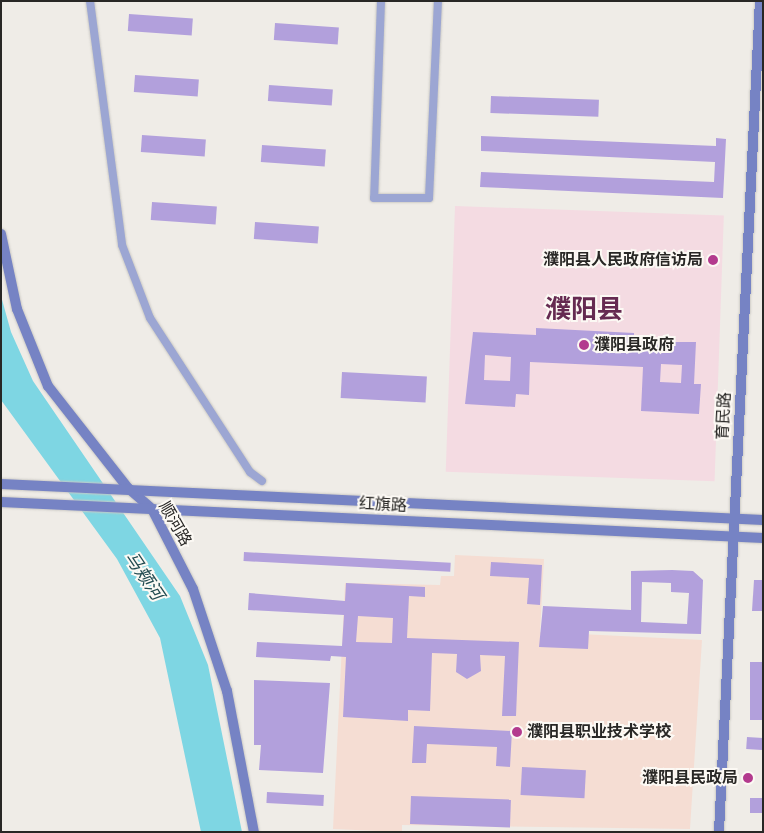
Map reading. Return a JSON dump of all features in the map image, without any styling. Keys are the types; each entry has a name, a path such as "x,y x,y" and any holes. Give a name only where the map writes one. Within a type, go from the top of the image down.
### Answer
{"main road":[{"name":"育民路","path":"719,832 760,1"},
{"name":"顺河路","path":"1,234 17,309 48,386 128,488 152,509 193,589 216,652 254,832"},
{"name":"红旗路","path":"1,484 128,488 763,520"},
{"path":"375,519 376,500"},
{"name":"红旗路","path":"1,502 763,538"}],"street":[{"path":"90,1 122,245 150,318 250,472 262,481"},
{"path":"381,1 374,198 429,198 438,1"}],"shaded area":[{"name":"濮阳县政府","path":"455,206 724,215 715,481 446,472"},
{"name":"濮阳县职业技术学校","path":"455,555 544,559 540,632 702,640 690,829 402,825 402,832 333,829 345,583 440,585 441,576 454,576"}],"water":[{"name":"马颊河","path":"1,296 11,332 33,381 180,596 208,665 242,832 201,832 160,638 117,559 1,400"}],"building":[{"path":"129,14 193,18 192,35 128,31"},
{"path":"275,23 339,27 338,44 274,40"},
{"path":"135,75 199,79 198,96 134,92"},
{"path":"269,85 333,89 332,105 268,101"},
{"path":"491,96 599,100 598,117 490,113"},
{"path":"142,135 206,139 205,156 141,152"},
{"path":"481,136 716,146 716,138 726,139 723,198 480,187 481,172 714,182 715,162 481,151"},
{"path":"262,145 326,149 325,166 261,162"},
{"path":"152,202 217,207 216,224 151,220"},
{"path":"255,222 319,226 318,243 254,239"},
{"path":"536,328 634,333 634,342 696,342 694,384 701,384 699,414 641,411 643,367 530,362 529,395 516,394 515,407 465,404 473,332 536,335","holes":["485,355 511,357 510,381 484,380","661,364 682,365 681,383 660,382"]},
{"path":"342,372 427,376 426,402 341,398"},
{"path":"244,552 451,563 450,572 244,561"},
{"path":"491,562 542,565 540,605 527,604 529,578 490,576"},
{"path":"631,571 693,571 703,580 701,634 589,631 588,649 539,647 543,606 631,610","holes":["642,582 671,583 671,592 689,593 687,624 641,622"]},
{"path":"754,580 763,580 763,611 752,611"},
{"path":"346,583 425,587 425,597 409,596 407,638 519,642 516,716 502,716 505,656 480,655 481,671 467,679 456,672 457,654 432,653 430,711 408,710 408,721 343,717 346,657 331,656 330,661 256,657 257,642 342,646 344,615 248,610 249,593 345,601","holes":["358,616 393,618 392,643 356,642"]},
{"path":"750,662 762,662 762,720 750,720"},
{"path":"254,680 330,683 323,773 259,770 261,745 254,745"},
{"path":"414,726 512,731 510,767 496,766 497,747 427,744 426,763 412,763"},
{"path":"747,737 763,738 762,750 746,749"},
{"path":"522,767 586,770 584,798 521,795"},
{"path":"267,792 324,795 323,806 266,803"},
{"path":"411,796 511,799 510,827 410,824"},
{"path":"750,798 763,798 763,813 750,813"}],"place":[{"name":"濮阳县人民政府信访局","path":"713,260"},
{"name":"濮阳县政府","path":"584,345"},
{"name":"濮阳县职业技术学校","path":"517,732"},
{"name":"濮阳县民政局","path":"748,778"}],"district":[{"name":"濮阳县","path":"584,310"}]}
